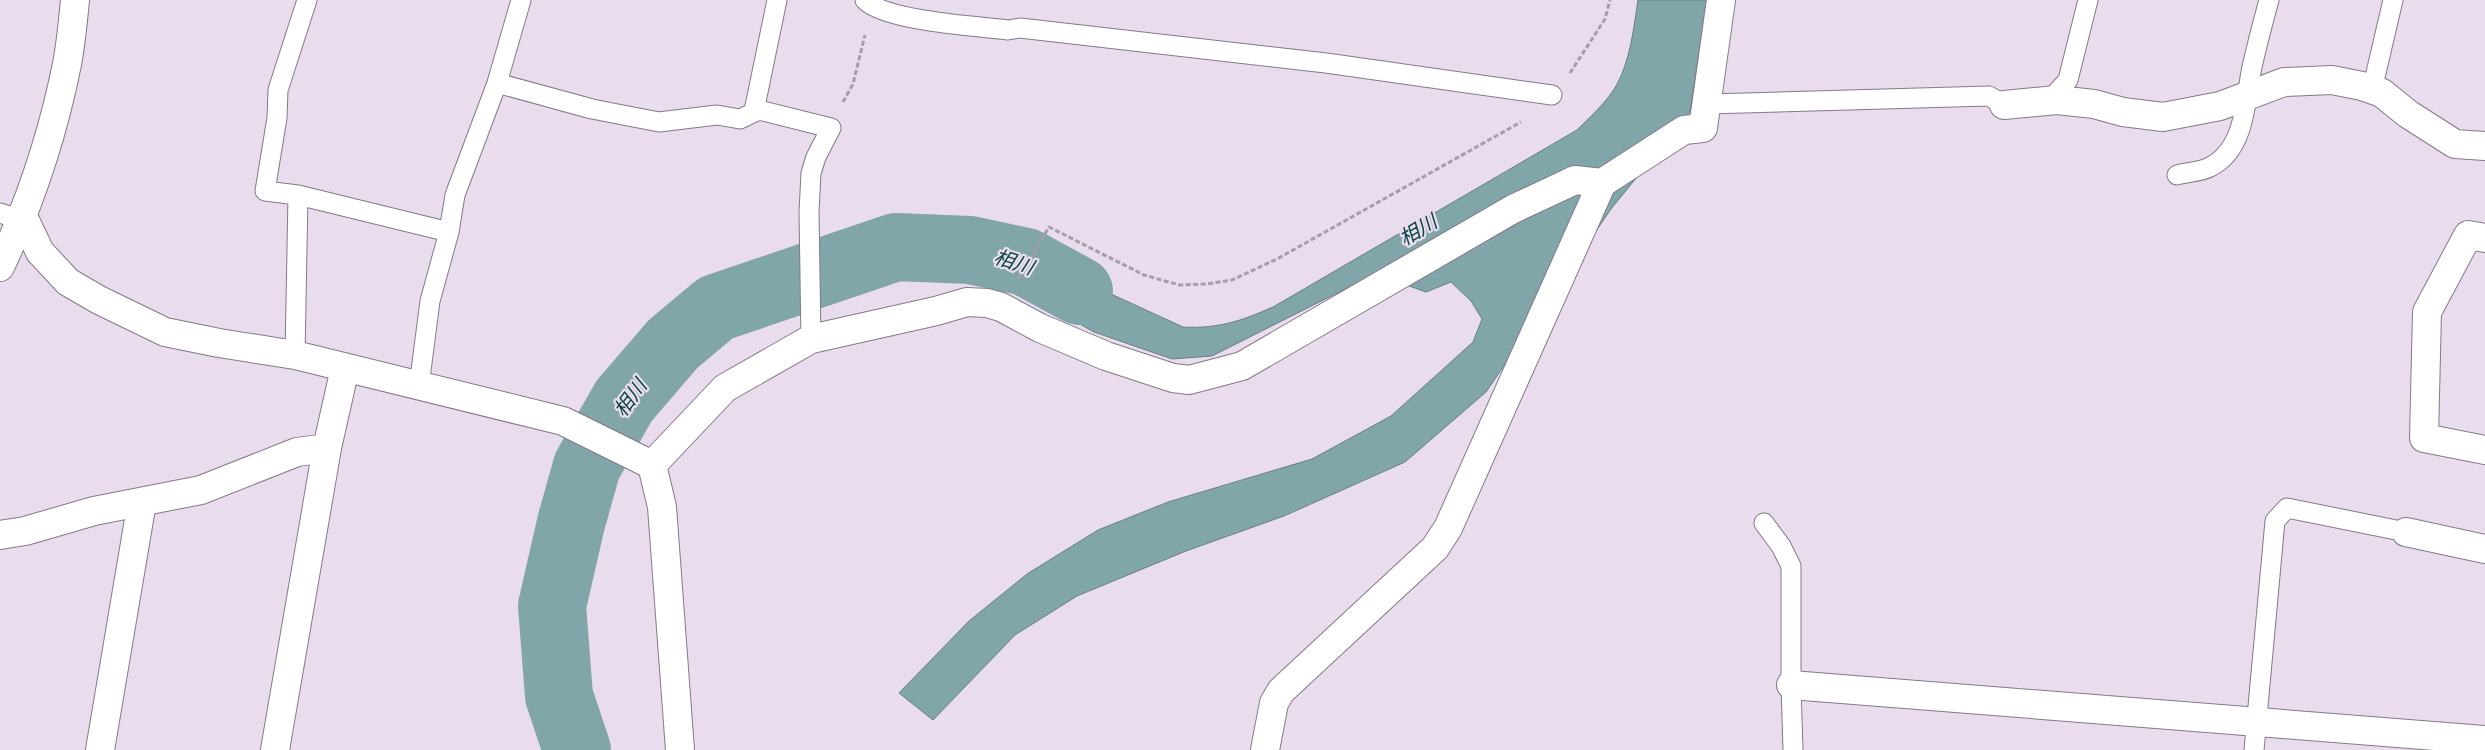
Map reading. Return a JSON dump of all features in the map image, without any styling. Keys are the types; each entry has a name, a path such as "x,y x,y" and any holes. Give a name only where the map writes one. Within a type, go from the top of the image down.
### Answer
{"street":[{"path":"0,267 14,216 51,132 67,64 75,0"},
{"path":"1265,750 1274,703 1281,691 1435,548 1448,528 1602,182 1684,130 1703,128 1721,0"},
{"path":"2004,105 2050,101 2094,104 2123,112 2162,117 2220,106 2284,82 2332,80 2382,93 2408,114 2455,144 2485,146"},
{"path":"652,465 725,388 811,339 936,311 967,302 987,303 1001,307 1040,328 1106,356 1173,378 1189,380 1242,366 1513,210 1576,180 1602,182"},
{"path":"14,216 40,252 68,282 99,300 165,332 294,355 563,422 652,465"},
{"path":"2485,238 2468,235 2426,312 2424,438 2485,450"},
{"path":"275,750 327,448 345,368"},
{"path":"0,535 24,532 94,511 201,490 297,452 327,448"},
{"path":"652,465 662,506 680,750"},
{"path":"100,750 142,502"},
{"path":"2406,532 2485,549"},
{"path":"1790,685 2485,740"}],"lane":[{"path":"307,0 278,90 277,118 265,191 298,196 449,232"},
{"path":"419,386 430,301 449,232 455,195 497,83 521,0"},
{"path":"754,111 777,0"},
{"path":"865,0 877,9 905,16 1008,30 1020,28 1326,63 1552,95"},
{"path":"2050,101 2068,80 2088,0"},
{"path":"2177,175 2210,168 2223,157 2235,139 2244,117 2252,69 2269,0"},
{"path":"2372,90 2392,0"},
{"path":"497,83 592,109 659,122 717,115 740,119 759,110 831,128 816,157 811,173 809,212 811,339"},
{"path":"1707,104 1989,96 2004,105"},
{"path":"294,355 298,196"},
{"path":"2254,750 2275,520 2287,508 2406,532"},
{"path":"1764,524 1781,546 1791,566 1790,685 1793,750"}],"path":[{"path":"1014,287 1049,227 1144,274 1180,285 1232,280 1277,259 1529,118 1552,95 1587,48 1605,19 1610,0"},
{"path":"831,128 852,84 866,30"}],"water":[{"path":"1638,0 1707,0 1690,112 1611,209 1486,392 1405,462 1284,516 1186,551 1077,596 1015,635 933,720 899,693 969,621 1027,574 1098,530 1168,502 1312,459 1391,416 1473,342 1482,319 1471,301 1451,282 1426,292 1375,274 1212,356 1172,359 1094,332 987,272 842,252 1026,255 1183,327 1207,327 1240,320 1273,307 1577,130 1608,98 1621,77 1631,44"}],"waterway":[{"name":"相川","path":"577,750 559,696 552,606 571,523 587,466 624,401 673,344 716,308 896,247 970,250 1026,262 1079,291"}]}
